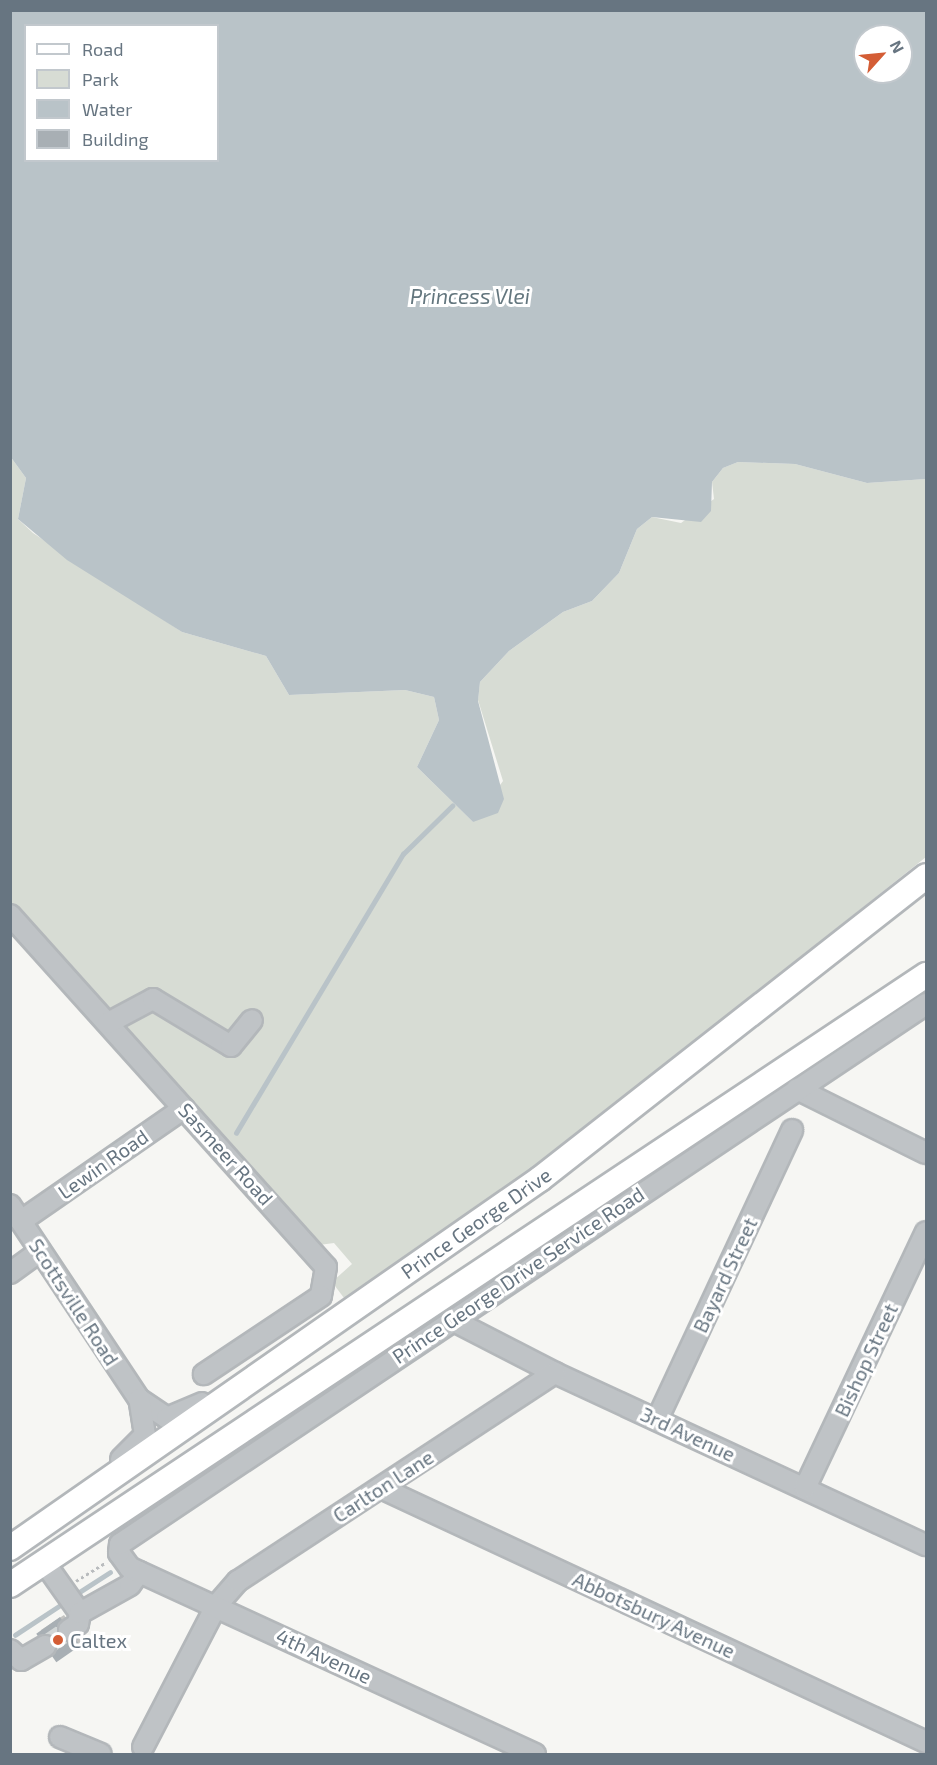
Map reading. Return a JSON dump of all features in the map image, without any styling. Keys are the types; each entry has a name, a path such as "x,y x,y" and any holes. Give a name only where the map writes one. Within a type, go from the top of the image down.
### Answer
{"main road":[{"name":"Prince George Drive","path":"10,1548 540,1179 927,876"},
{"name":"Prince George Drive","path":"10,1585 927,975"}],"street":[{"name":"Sasmeer Road","path":"10,915 323,1262 327,1273 315,1301 204,1374"},
{"path":"108,1023 153,999 231,1046 252,1020"},
{"name":"Prince George Drive Service Road","path":"113,1557 128,1535 927,1004"},
{"path":"797,1089 927,1153"},
{"name":"Lewin Road","path":"16,1213 184,1108"},
{"name":"Bayard Street","path":"657,1420 792,1130"},
{"name":"Scottsville Road","path":"16,1213 139,1399 160,1416 174,1418 277,1361"},
{"name":"Bishop Street","path":"805,1488 927,1232"},
{"path":"10,1273 40,1251"},
{"name":"3rd Avenue","path":"452,1320 555,1374 927,1545"},
{"name":"Carlton Lane","path":"143,1747 216,1605 238,1581 555,1374"},
{"name":"Scottsville Road","path":"78,1502 142,1441 146,1428 139,1399"},
{"name":"Abbotsbury Avenue","path":"381,1488 927,1742"},
{"name":"4th Avenue","path":"113,1557 139,1572 216,1605 535,1755"},
{"path":"44,1562 80,1613 78,1624 69,1630"},
{"path":"80,1613 130,1585 139,1572"},
{"path":"13,1657 45,1646"},
{"path":"60,1737 100,1755"}],"path":[{"path":"73,1583 113,1557"}],"green space":[{"path":"10,456 26,478 18,519 33,533 182,632 266,656 289,695 405,690 434,697 439,720 417,767 473,822 503,781 478,700 480,682 509,651 563,612 592,601 619,573 637,529 652,517 681,523 714,499 712,482 723,468 738,462 795,464 867,483 926,479 926,857 595,1121 474,1212 344,1298 332,1282 352,1264 334,1243 319,1245 11,905"}],"water":[{"name":"Princess Vlei","path":"11,10 926,11 926,479 867,483 795,464 738,462 723,468 712,482 711,511 701,522 652,517 637,529 619,573 592,601 563,612 509,651 480,682 478,701 504,799 498,813 473,822 417,767 439,720 434,697 405,690 289,695 266,656 182,632 67,560 18,519 26,478 10,456"}],"building":[{"name":"Caltex","path":"60,1617 80,1646 56,1662 36,1634"}],"waterway":[{"path":"236,1133 403,854 452,806"},
{"path":"78,1593 110,1572"},
{"path":"15,1635 59,1606"}],"tunnel":[{"path":"45,1646 69,1630"}],"place":[{"name":"Caltex","path":"58,1640"}]}
